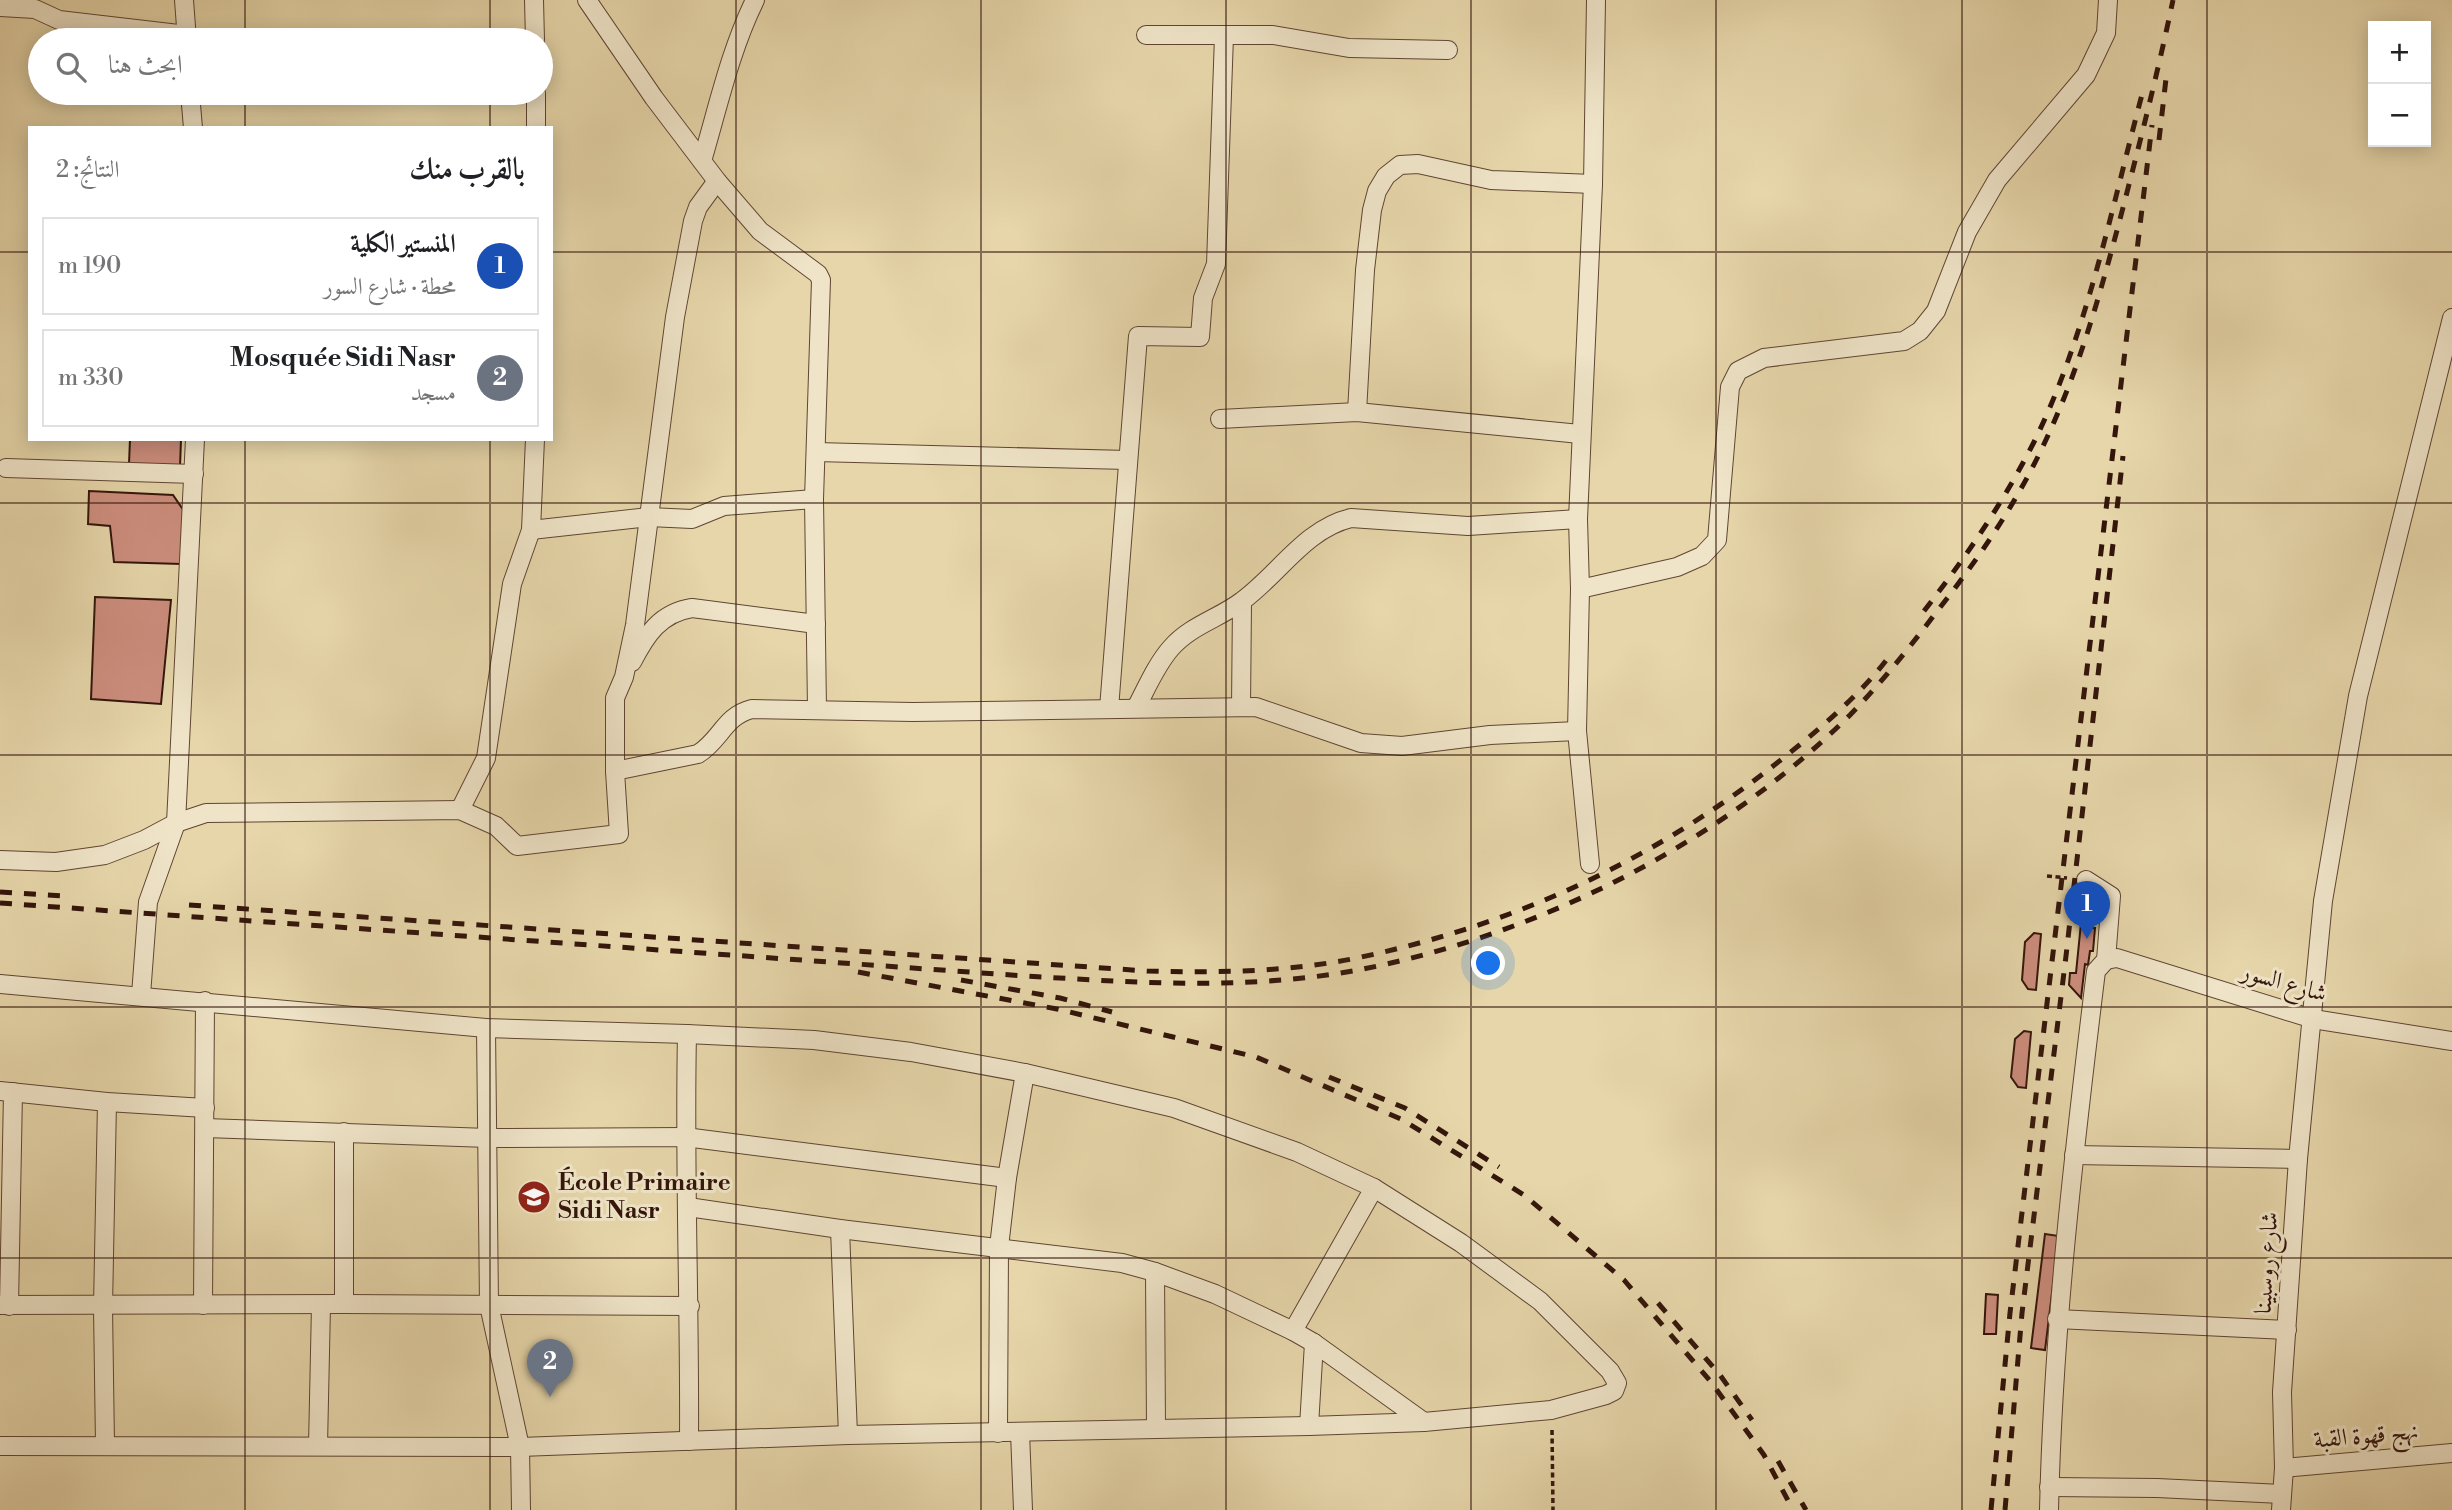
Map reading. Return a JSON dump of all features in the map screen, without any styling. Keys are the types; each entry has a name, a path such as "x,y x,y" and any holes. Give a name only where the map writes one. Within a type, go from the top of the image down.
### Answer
{"street":[{"path":"184,0 186,28"},
{"path":"534,0 535,28"},
{"path":"587,0 654,98 717,181 760,231 821,279 814,499 817,709"},
{"path":"702,161 727,68 742,26 755,0"},
{"path":"1590,864 1577,731 1580,589 1578,519 1593,184 1596,0"},
{"path":"1580,589 1677,567 1702,556 1717,540 1730,387 1738,372 1764,358 1904,341 1920,331 1936,311 1967,232 1997,180 2085,75 2106,33 2108,0"},
{"path":"0,7 35,9 60,20 116,28"},
{"path":"1146,35 1273,35 1349,48 1448,50"},
{"path":"1109,709 1138,336 1200,337 1203,298 1216,264 1224,36"},
{"path":"191,105 193,126"},
{"path":"536,105 536,126"},
{"path":"1357,412 1365,270 1377,191 1386,176 1400,166 1418,164 1491,180 1593,184"},
{"path":"624,677 635,625 675,317 693,221 698,207 717,181"},
{"name":"شارع روسبينا","path":"2281,1502 2284,1468 2282,1392 2298,1159 2323,901 2358,696 2452,318"},
{"path":"1220,419 1357,412 1580,434"},
{"path":"141,995 148,902 176,823 195,441"},
{"path":"460,810 486,758 512,584 531,530 535,441"},
{"path":"816,452 1128,460"},
{"path":"6,468 194,474"},
{"path":"531,530 649,517 692,519 724,506 814,499"},
{"path":"1136,708 1171,648 1205,621 1242,602 1320,531 1344,520 1468,526 1578,519"},
{"path":"1241,707 1242,602"},
{"path":"0,860 56,862 105,855 144,840 176,823 206,813 460,810 496,826 517,846 619,834 615,771 615,698 640,645 656,626 666,616 692,608 816,624"},
{"path":"615,771 698,754 710,747 729,720 742,711 751,709 914,712 1256,707 1361,743 1402,746 1490,735 1577,731"},
{"path":"2049,1510 2057,1319 2096,971 2106,960 2111,896 2087,880"},
{"name":"شارع السور","path":"2106,960 2117,958 2313,1019 2452,1041"},
{"path":"0,984 486,1028 687,1034 828,1042 911,1052 1025,1073 1174,1108 1297,1152 1374,1188 1461,1243 1540,1301 1610,1371 1617,1383 1614,1391 1597,1399 1551,1410 1424,1422 848,1435 520,1447 0,1446"},
{"path":"203,1305 205,1001"},
{"path":"486,1028 489,1305 520,1447 521,1510"},
{"path":"687,1034 685,1137 690,1306 689,1441"},
{"path":"998,1433 999,1247 1007,1178 1025,1073"},
{"path":"205,1108 7,1092 4,1306 690,1306"},
{"path":"105,1445 103,1307 107,1102"},
{"path":"205,1128 488,1138 685,1137 1007,1178"},
{"path":"344,1132 344,1304"},
{"path":"2074,1155 2298,1159"},
{"path":"1293,1331 1374,1188"},
{"path":"688,1207 840,1229 1122,1263 1155,1272 1215,1294 1293,1331 1314,1343 1424,1422"},
{"path":"840,1229 848,1435"},
{"path":"1155,1272 1156,1428"},
{"path":"318,1446 321,1304"},
{"path":"2057,1319 2287,1331"},
{"path":"1309,1426 1314,1343"},
{"path":"1020,1432 1023,1510"},
{"name":"نهج قهوة القبة","path":"2284,1468 2452,1452"},
{"path":"2049,1487 2157,1488 2281,1502"}],"path":[{"path":"1551,1410 1553,1510"}],"building":[{"path":"130,441 181,441 180,467 129,464"},
{"path":"89,491 173,495 184,511 181,564 114,562 110,526 88,524"},
{"path":"95,597 171,600 161,704 91,699"},
{"path":"2092,902 2092,928 2095,928 2093,951 2090,951 2088,965 2085,964 2081,998 2069,985 2070,973 2076,973 2081,923 2076,923 2078,911"},
{"path":"2034,933 2041,934 2036,990 2028,989 2022,980 2025,942"},
{"path":"2024,1031 2031,1032 2026,1088 2018,1087 2011,1077 2015,1039"},
{"path":"2045,1234 2059,1236 2045,1350 2031,1348"},
{"path":"1986,1294 1998,1295 1996,1334 1984,1334"}],"railway":[{"path":"0,903 1011,975 1182,983 1268,981 1353,971 1421,956 1489,935 1555,909 1620,879 1683,844 1743,805 1798,762 1850,715 1885,677 1982,550 2033,466 2057,415 2080,355 2125,200 2173,0"},
{"path":"2159,140 2167,70"},
{"path":"1924,611 1997,508 2022,465 2053,401 2084,313 2144,87"},
{"path":"1991,1510 2010,1313 2152,125"},
{"path":"2005,1510 2022,1313 2123,456"},
{"path":"189,905 1147,971 1250,971 1301,967 1409,946 1465,929 1519,910 1622,864 1672,836 1768,770 1847,703 1888,658"},
{"path":"0,892 66,896"},
{"path":"858,972 1057,1009 1256,1057 1401,1119 1524,1195 1624,1280 1711,1382 1764,1455 1793,1510"},
{"path":"961,980 1060,998 1112,1012"},
{"path":"1329,1077 1405,1108 1499,1167"},
{"path":"1658,1303 1720,1375 1752,1420"},
{"path":"1778,1461 1806,1510"}],"place":[{"name":"المنستير الكلية","path":"2087,939"},
{"name":"École Primaire Sidi Nasr","path":"534,1197"},
{"name":"Mosquée Sidi Nasr","path":"550,1397"}]}
